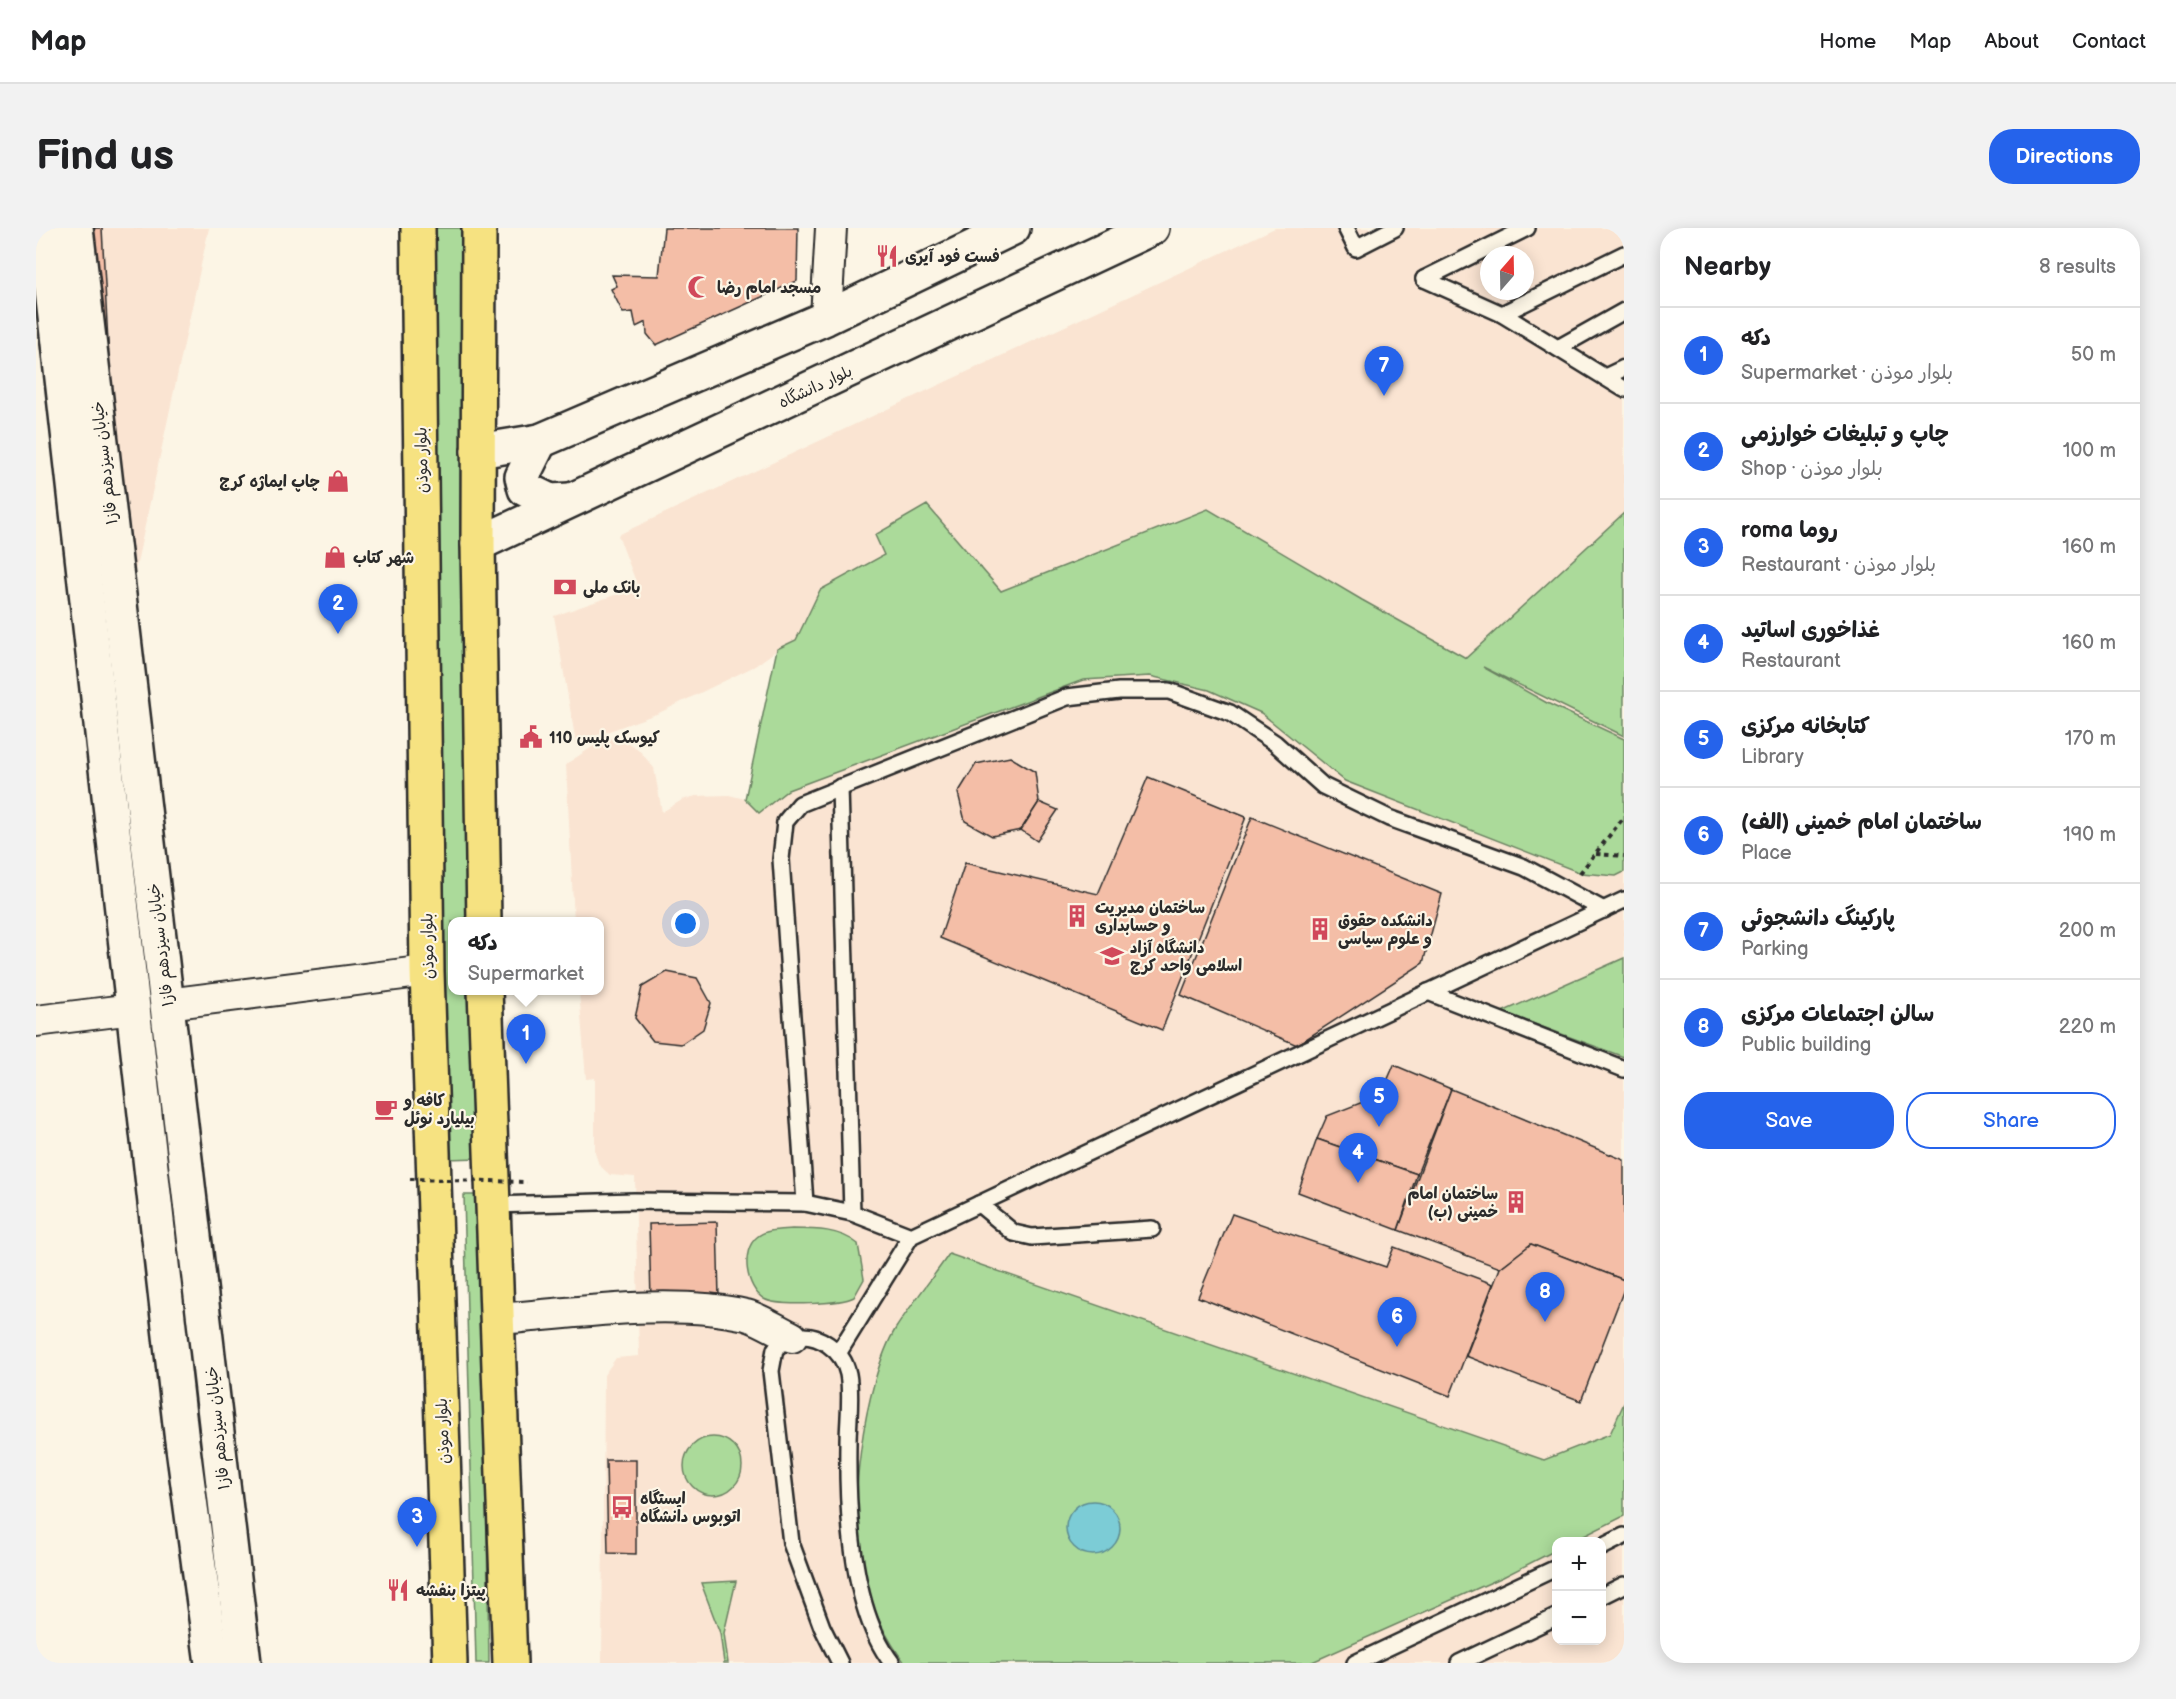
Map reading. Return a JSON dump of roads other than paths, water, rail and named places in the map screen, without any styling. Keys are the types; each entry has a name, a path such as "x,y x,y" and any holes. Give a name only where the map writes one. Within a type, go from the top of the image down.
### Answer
{"main road":[{"name":"خیابان سیزدهم فاز۱","path":"45,228 181,1433 212,1663"},
{"name":"خیابان سیزدهم فاز۱","path":"76,228 244,1663"},
{"name":"بلوار موذن","path":"418,228 427,971 450,1663"},
{"path":"478,228 478,544 484,917"},
{"path":"478,451 540,441 826,318 1013,228"},
{"name":"بلوار دانشگاه","path":"478,544 1152,228"},
{"path":"540,441 522,477 525,489 550,501 570,500"},
{"path":"485,995 510,1663"}],"street":[{"path":"826,318 831,228"},
{"path":"167,1004 427,971"},
{"path":"36,1021 133,1009"},
{"path":"499,1319 639,1308 712,1311 748,1315 792,1337"}],"lane":[{"path":"1346,228 1356,248 1395,228"},
{"path":"1527,228 1424,279 1502,314 1624,389"},
{"path":"1502,314 1624,254"},
{"path":"1558,348 1624,311"},
{"path":"1605,377 1624,368"},
{"path":"805,1203 781,859 785,822 800,804 1067,697 1119,691 1169,691 1230,713 1275,743 1323,786 1389,818 1524,867 1604,910"},
{"path":"840,787 852,1214"},
{"path":"839,1352 911,1236 1624,900"},
{"path":"1428,992 1624,1069"},
{"path":"494,1205 634,1200 805,1203 852,1214 911,1236"},
{"path":"979,1204 1014,1233 1032,1237 1152,1229"},
{"path":"840,1663 822,1628 791,1543 771,1371 775,1349 792,1337 813,1336 839,1352 848,1374 848,1461 855,1568 867,1614 892,1663"},
{"path":"1606,1545 1624,1536"},
{"path":"1355,1663 1552,1570"},
{"path":"1606,1594 1624,1585"},
{"path":"1459,1663 1552,1619"}],"water":[{"path":"1088,1501 1098,1501 1108,1505 1116,1513 1120,1528 1116,1543 1108,1551 1098,1555 1088,1555 1078,1551 1070,1543 1066,1533 1066,1523 1070,1513 1078,1505"}],"place":[{"name":"فست فود آیری","path":"887,256"},
{"name":"مسجد امام رضا","path":"699,287"},
{"name":"پارکینگ دانشجوئی","path":"1384,396"},
{"name":"چاپ ایماژه کرج","path":"338,481"},
{"name":"شهر کتاب","path":"335,557"},
{"name":"بانک ملی","path":"565,587"},
{"name":"چاپ و تبلیغات خوارزمی","path":"338,634"},
{"name":"کیوسک پلیس 110","path":"531,737"},
{"name":"ساختمان مدیریت و حسابداری","path":"1077,916"},
{"name":"دانشکده حقوق و علوم سیاسی","path":"1320,929"},
{"name":"دانشگاه آزاد اسلامی واحد کرج","path":"1112,956"},
{"name":"دکه","path":"526,1064"},
{"name":"کافه و بیلیارد نوئل","path":"386,1109"},
{"name":"کتابخانه مرکزی","path":"1379,1127"},
{"name":"غذاخوری اساتید","path":"1358,1183"},
{"name":"ساختمان امام خمینی (ب)","path":"1516,1202"},
{"name":"سالن اجتماعات مرکزی","path":"1545,1322"},
{"name":"ساختمان امام خمینی (الف)","path":"1397,1347"},
{"name":"ایستگاه اتوبوس دانشگاه","path":"622,1507"},
{"name":"roma روما","path":"417,1547"},
{"name":"پیتزا بنفشه","path":"398,1590"}]}
